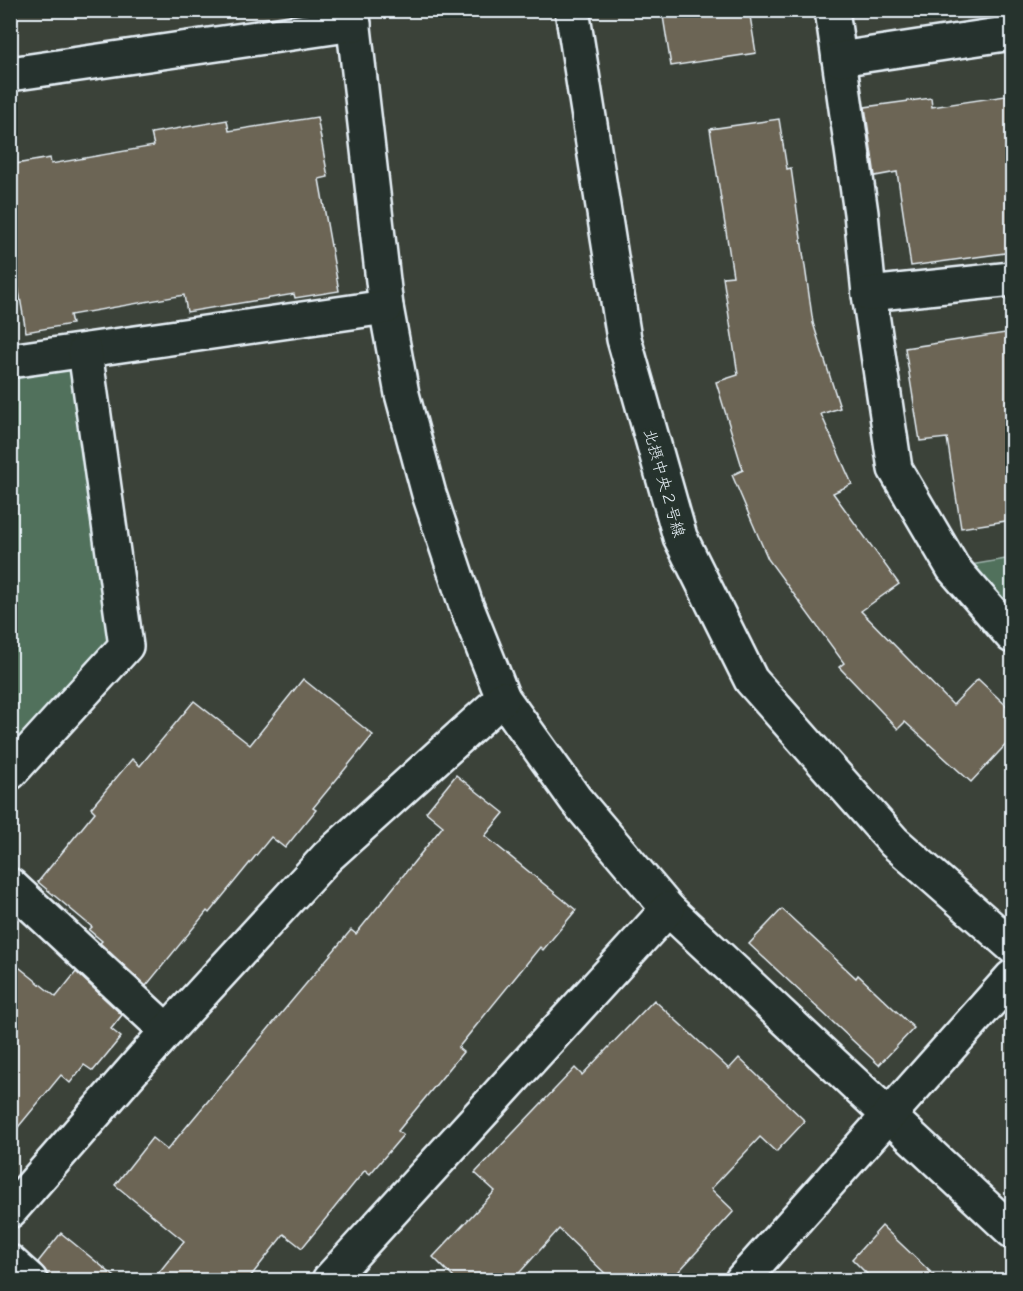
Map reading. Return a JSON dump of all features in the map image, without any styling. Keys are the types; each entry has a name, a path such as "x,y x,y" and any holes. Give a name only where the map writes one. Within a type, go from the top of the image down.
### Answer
{"street":[{"name":"北摂中央２号線","path":"572,10 624,339 680,537 751,680 894,842 1012,946"},
{"path":"832,10 861,213 869,294 895,469 953,568 1012,636"},
{"path":"10,74 353,17 386,308 402,394 429,494 466,605 503,698 576,800 668,909 1012,1231"},
{"path":"839,58 1012,33"},
{"path":"869,294 1012,279"},
{"path":"10,362 386,308"},
{"path":"10,773 126,646 86,351"},
{"path":"10,1211 167,1031 327,857 503,698"},
{"path":"10,885 167,1031"},
{"path":"329,1281 668,909"},
{"path":"742,1281 1012,977"},
{"path":"10,1262 30,1281"}],"green space":[{"path":"85,351 126,646 10,773 10,361"},
{"path":"1012,558 1012,636 953,568"}],"building":[{"path":"662,10 749,10 756,53 671,66"},
{"path":"1012,95 1012,252 911,266 897,172 875,176 865,107 931,98 932,107"},
{"path":"317,117 328,177 319,179 339,291 295,298 294,294 187,312 184,295 70,315 72,324 26,332 10,240 10,165 50,158 51,164 154,146 151,133 227,120 229,131"},
{"path":"779,119 787,169 791,168 813,323 840,408 821,414 852,484 833,493 899,584 861,611 953,705 978,679 1012,711 1012,738 971,782 905,722 898,729 839,667 844,663 768,559 732,475 743,470 716,382 738,375 723,277 733,276 710,129"},
{"path":"1012,332 1012,520 961,528 947,438 920,441 905,348"},
{"path":"303,679 373,735 313,808 316,810 285,848 271,837 146,986 100,943 102,941 89,930 92,927 38,882 95,812 91,808 132,759 140,766 194,701 250,745"},
{"path":"456,775 504,813 485,836 576,910 543,950 540,947 458,1048 463,1052 398,1131 403,1135 370,1174 365,1170 302,1248 284,1234 247,1281 152,1281 184,1241 115,1185 152,1138 167,1150 351,930 356,934 443,826 426,812"},
{"path":"782,909 856,978 858,975 914,1028 879,1065 749,944"},
{"path":"10,960 56,997 76,972 122,1015 111,1029 121,1037 93,1071 84,1065 70,1083 61,1075 10,1137"},
{"path":"654,1000 729,1069 739,1058 805,1121 776,1152 760,1137 711,1189 734,1211 670,1281 613,1281 559,1229 512,1281 457,1281 433,1257 495,1191 475,1173 575,1068 582,1075"},
{"path":"882,1226 940,1281 874,1281 852,1259"},
{"path":"61,1233 120,1281 55,1281 38,1262"}]}
